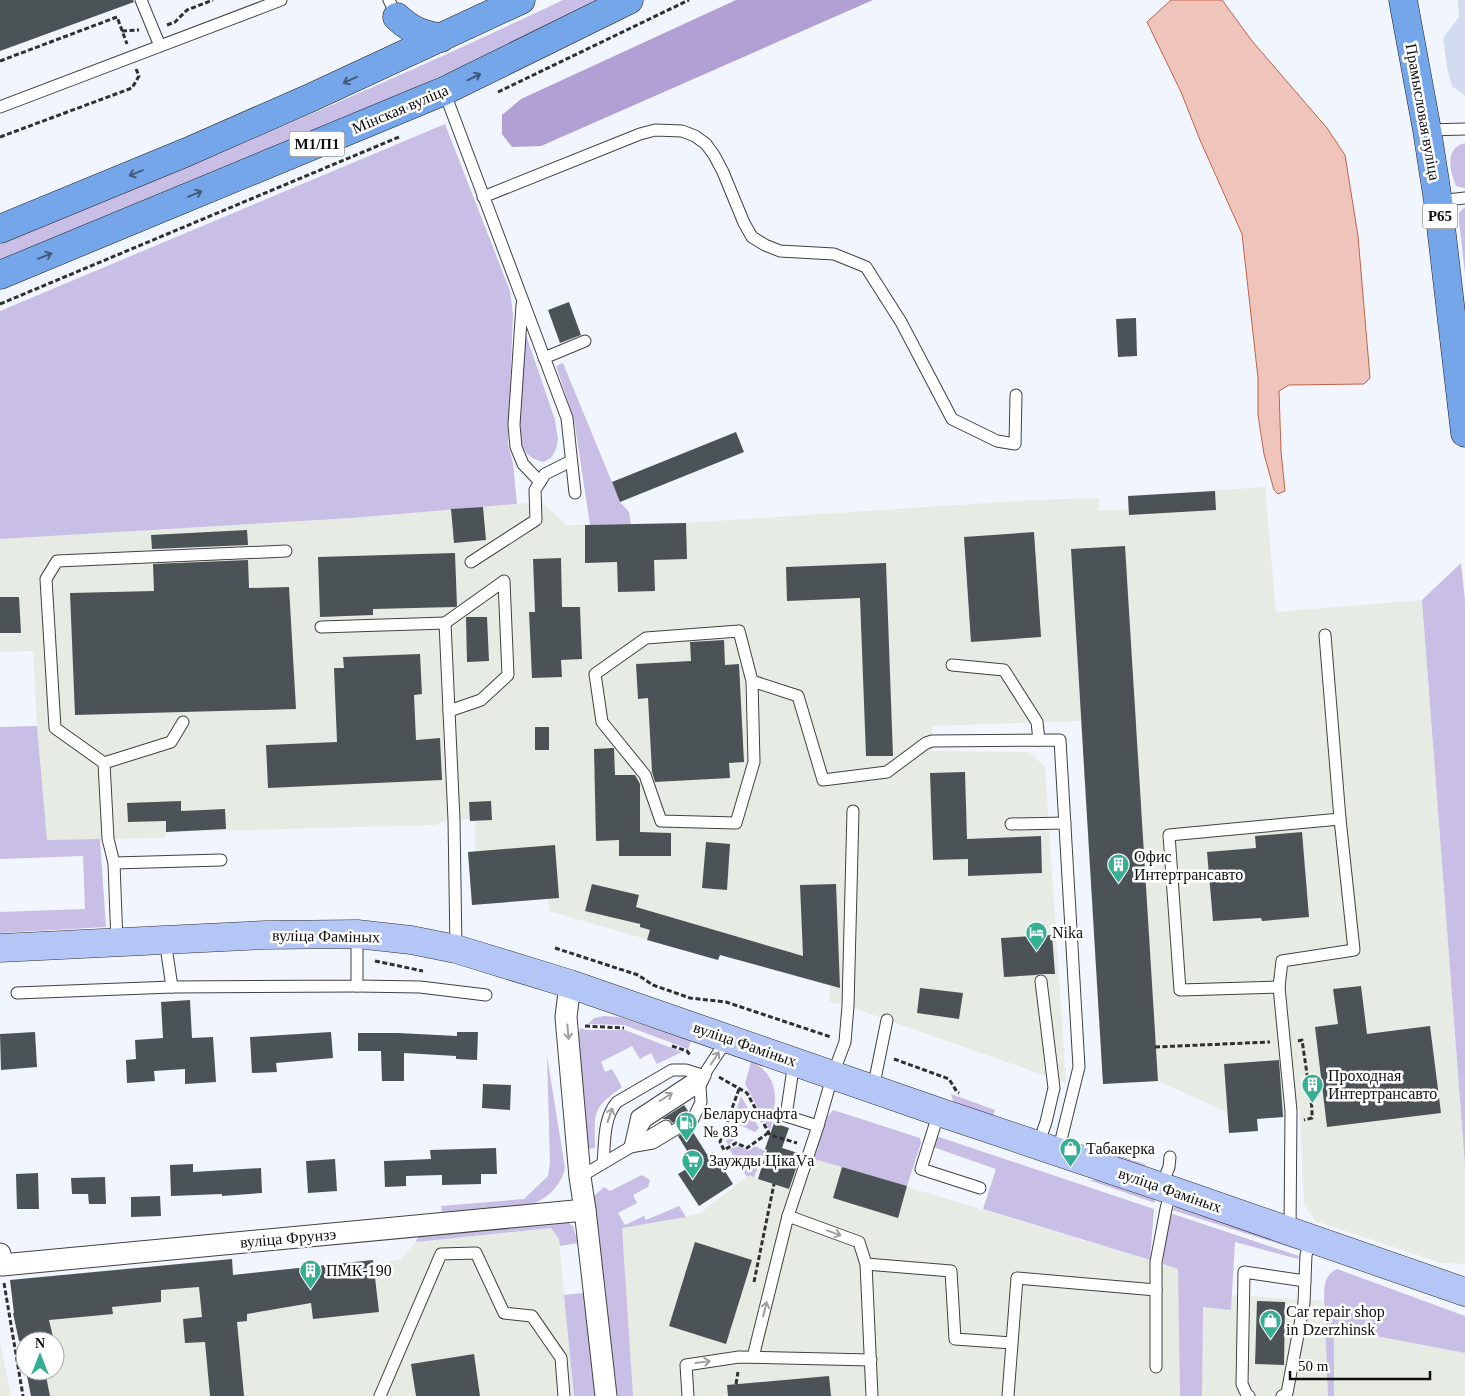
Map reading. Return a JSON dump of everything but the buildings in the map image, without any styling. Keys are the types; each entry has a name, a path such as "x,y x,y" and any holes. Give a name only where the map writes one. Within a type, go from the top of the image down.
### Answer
{"main road":[{"name":"М1/П1","path":"0,229 205,144 310,98 521,0"},
{"name":"Мінская вуліца","path":"0,275 444,91 629,0"},
{"name":"Прамысловая вуліца","path":"1403,0 1438,201 1465,433"},
{"path":"393,9 406,26 420,33 441,38"},
{"path":"387,62 396,44 393,9"},
{"path":"0,213 46,210"},
{"name":"вуліца Фаміных","path":"0,948 265,935 357,934 411,940 456,949 570,984 1465,1292"}],"street":[{"path":"570,984 566,1017 580,1177 606,1396"},
{"name":"вуліца Фрунзэ","path":"1,1259 585,1210"}],"lane":[{"path":"141,0 160,46"},
{"path":"0,108 281,0"},
{"path":"444,91 567,418 575,493"},
{"path":"1427,130 1465,129"},
{"path":"483,197 640,134 656,130 682,131 696,136 706,144 714,155 752,237 780,251 834,254 866,267 902,322 952,419 997,441 1015,444 1016,395"},
{"path":"1438,201 1465,198"},
{"path":"522,300 514,425 516,447 523,464 540,482"},
{"path":"544,358 585,341"},
{"path":"471,562 536,520 534,490 545,474 571,461"},
{"path":"104,763 55,728 46,579 57,561 286,552"},
{"path":"321,627 445,624 504,581 508,675 481,700 449,711"},
{"path":"445,624 454,820 456,949"},
{"path":"740,631 752,681 754,762 736,823 661,821 645,775 602,722 595,674 646,638 740,631"},
{"path":"1282,1396 1287,1394 1304,1303 1306,1255 1300,1235 1279,987 1282,961 1354,950 1340,819 1325,635"},
{"path":"952,665 1004,670 1037,722 1039,740"},
{"path":"752,681 798,696 823,780 887,772 926,743 1060,740 1079,1067 1048,1149"},
{"path":"104,763 171,742 183,722"},
{"path":"104,763 108,839 114,863 117,943"},
{"path":"753,1356 788,1216 845,1042 848,1006 853,811"},
{"path":"1279,987 1180,990 1169,835 1340,819"},
{"path":"1012,824 1065,822"},
{"path":"114,863 222,860"},
{"path":"357,934 357,986"},
{"path":"165,940 172,988"},
{"path":"1041,981 1054,1088 1046,1122 1048,1149"},
{"path":"17,993 172,988 357,986 420,987 486,995"},
{"path":"872,1089 887,1020"},
{"path":"688,1111 704,1078 728,1038"},
{"path":"794,1061 786,1116 818,1126"},
{"path":"603,1163 610,1110 617,1102 672,1070 686,1070 704,1078"},
{"path":"630,1147 646,1122 704,1078"},
{"path":"630,1147 653,1143 693,1119 701,1102 704,1078"},
{"path":"939,1112 921,1169 980,1188"},
{"path":"580,1177 666,1126"},
{"path":"1156,1368 1156,1262 1166,1209 1166,1188 1170,1157"},
{"path":"788,1216 859,1242 866,1264 872,1396"},
{"path":"380,1396 442,1254 476,1253 504,1313 532,1316 561,1358 564,1396"},
{"path":"866,1264 950,1271 955,1339 1012,1343"},
{"path":"1249,1396 1246,1395 1242,1384 1244,1272 1305,1281"},
{"path":"1008,1396 1017,1278 1156,1290"},
{"path":"688,1396 686,1365 753,1356 871,1360"}],"path":[{"path":"122,31 153,29 175,22 186,10 213,0"},
{"path":"555,948 638,975 653,985 690,998 726,1002 845,1042"},
{"path":"1156,1047 1302,1040 1312,1118 1291,1123"},
{"path":"880,1054 949,1079 957,1092 966,1095"},
{"path":"704,1078 747,1093 770,1135 810,1148"},
{"path":"739,1089 720,1142 724,1150 736,1143 746,1148 768,1132"},
{"path":"1,1259 23,1396"}],"shaded area":[{"path":"563,0 605,0 555,25 273,151 0,263 0,244 283,126"},
{"path":"736,0 873,0 541,146 512,147 502,134 502,115 521,99"},
{"path":"1171,0 1222,0 1252,41 1327,128 1345,155 1358,236 1370,378 1364,384 1289,385 1279,391 1281,451 1285,491 1278,494 1274,490 1264,454 1258,415 1258,378 1242,234 1181,92 1147,22"},
{"path":"1458,0 1465,0 1465,96 1452,86 1443,38 1459,17"},
{"path":"445,124 510,291 513,314 508,444 513,463 517,504 352,518 0,539 0,311"},
{"path":"1465,143 1465,188 1456,186 1450,161 1454,150"},
{"path":"1465,207 1465,274 1459,213"},
{"path":"525,332 555,420 558,439 556,449 551,458 544,462 538,461 527,454 520,436"},
{"path":"563,363 620,502 629,512 631,524 590,525 574,419 556,366"},
{"path":"1265,487 1276,612 1422,600 1465,1167 1465,1264 1441,1263 1316,1221 1304,1205 1300,1109 1285,1111 1285,1117 1257,1119 1258,1131 1229,1133 1227,1112 1158,1081 1103,1084 1081,721 932,726 933,751 1029,752 1045,767 1066,1083 848,1006 829,1002 830,986 720,955 718,960 549,911 548,899 472,905 468,852 475,851 475,821 470,821 470,819 447,820 435,825 167,832 165,838 47,840 37,726 33,651 0,652 0,539 352,518 542,502 566,525 686,523 1032,500 1099,498 1099,511 1128,509 1128,496","holes":["560,558 562,610 535,612 533,559"]},
{"path":"1461,563 1465,601 1465,1166 1422,600"},
{"path":"37,726 47,840 100,839 106,927 0,933 0,912 85,909 83,856 0,859 0,727"},
{"path":"604,1016 619,1017 691,1041 688,1049 624,1025 588,1024 594,1018"},
{"path":"581,1028 586,1030 625,1030 682,1052 657,1064 651,1053 640,1059 632,1046 601,1062 605,1072 612,1069 622,1087 600,1106 595,1119 595,1148 585,1149 576,1036"},
{"path":"547,1056 565,1168 560,1182 546,1197 527,1206 442,1214 441,1206 524,1199 548,1176 550,1162"},
{"path":"751,1062 761,1067 768,1074 772,1083 775,1101 770,1131 745,1084"},
{"path":"951,1094 995,1110 993,1116 956,1104"},
{"path":"741,1096 759,1128 755,1132 739,1125 735,1139 728,1145 726,1140"},
{"path":"833,1110 920,1138 921,1143 907,1186 814,1159 824,1121"},
{"path":"936,1136 1154,1209 1150,1260 983,1209 996,1169 933,1147"},
{"path":"1084,1143 1147,1165 1141,1167 1088,1150"},
{"path":"769,1144 1178,1269 1179,1280 1228,1295 1329,1301 1334,1328 1465,1353 1465,1396 633,1396 621,1228 699,1214 749,1175 758,1179"},
{"path":"739,1146 748,1151 755,1146 765,1151 754,1177 749,1175 747,1177 729,1149"},
{"path":"642,1175 650,1180 648,1187 633,1195 637,1203 618,1213 625,1225 644,1216 646,1220 679,1206 686,1217 622,1228 633,1396 614,1396 593,1197 604,1187 610,1191"},
{"path":"1089,1180 1124,1182 1140,1188 1155,1200 1155,1203"},
{"path":"1176,1206 1296,1245 1298,1250 1172,1210"},
{"path":"1170,1213 1299,1256 1298,1259 1235,1242 1231,1310 1203,1307 1202,1396 1180,1396 1178,1269 1163,1264"},
{"path":"566,1221 573,1226 578,1243 560,1246 559,1239 551,1228 416,1242 419,1233"},
{"name":"ПМК-190","path":"551,1228 559,1239 574,1396 31,1396 28,1381 65,1381 65,1331 16,1331 10,1280 232,1259 234,1275 373,1260 374,1265 401,1259 416,1242"},
{"path":"1337,1269 1465,1316 1465,1353 1334,1328 1334,1396 1328,1396 1324,1293 1330,1273"},
{"path":"584,1293 595,1396 574,1396 564,1295"},
{"path":"0,1342 11,1396 0,1396"}],"place":[{"name":"Офис Интертрансавто","path":"1118,884"},
{"name":"Nika","path":"1036,951"},
{"name":"Проходная Интертрансавто","path":"1312,1103"},
{"name":"Беларуснафта № 83","path":"687,1141"},
{"name":"Табакерка","path":"1070,1167"},
{"name":"Заужды ЦікаVа","path":"693,1179"},
{"name":"ПМК-190","path":"310,1289"},
{"name":"Car repair shop in Dzerzhinsk","path":"1270,1339"}]}
